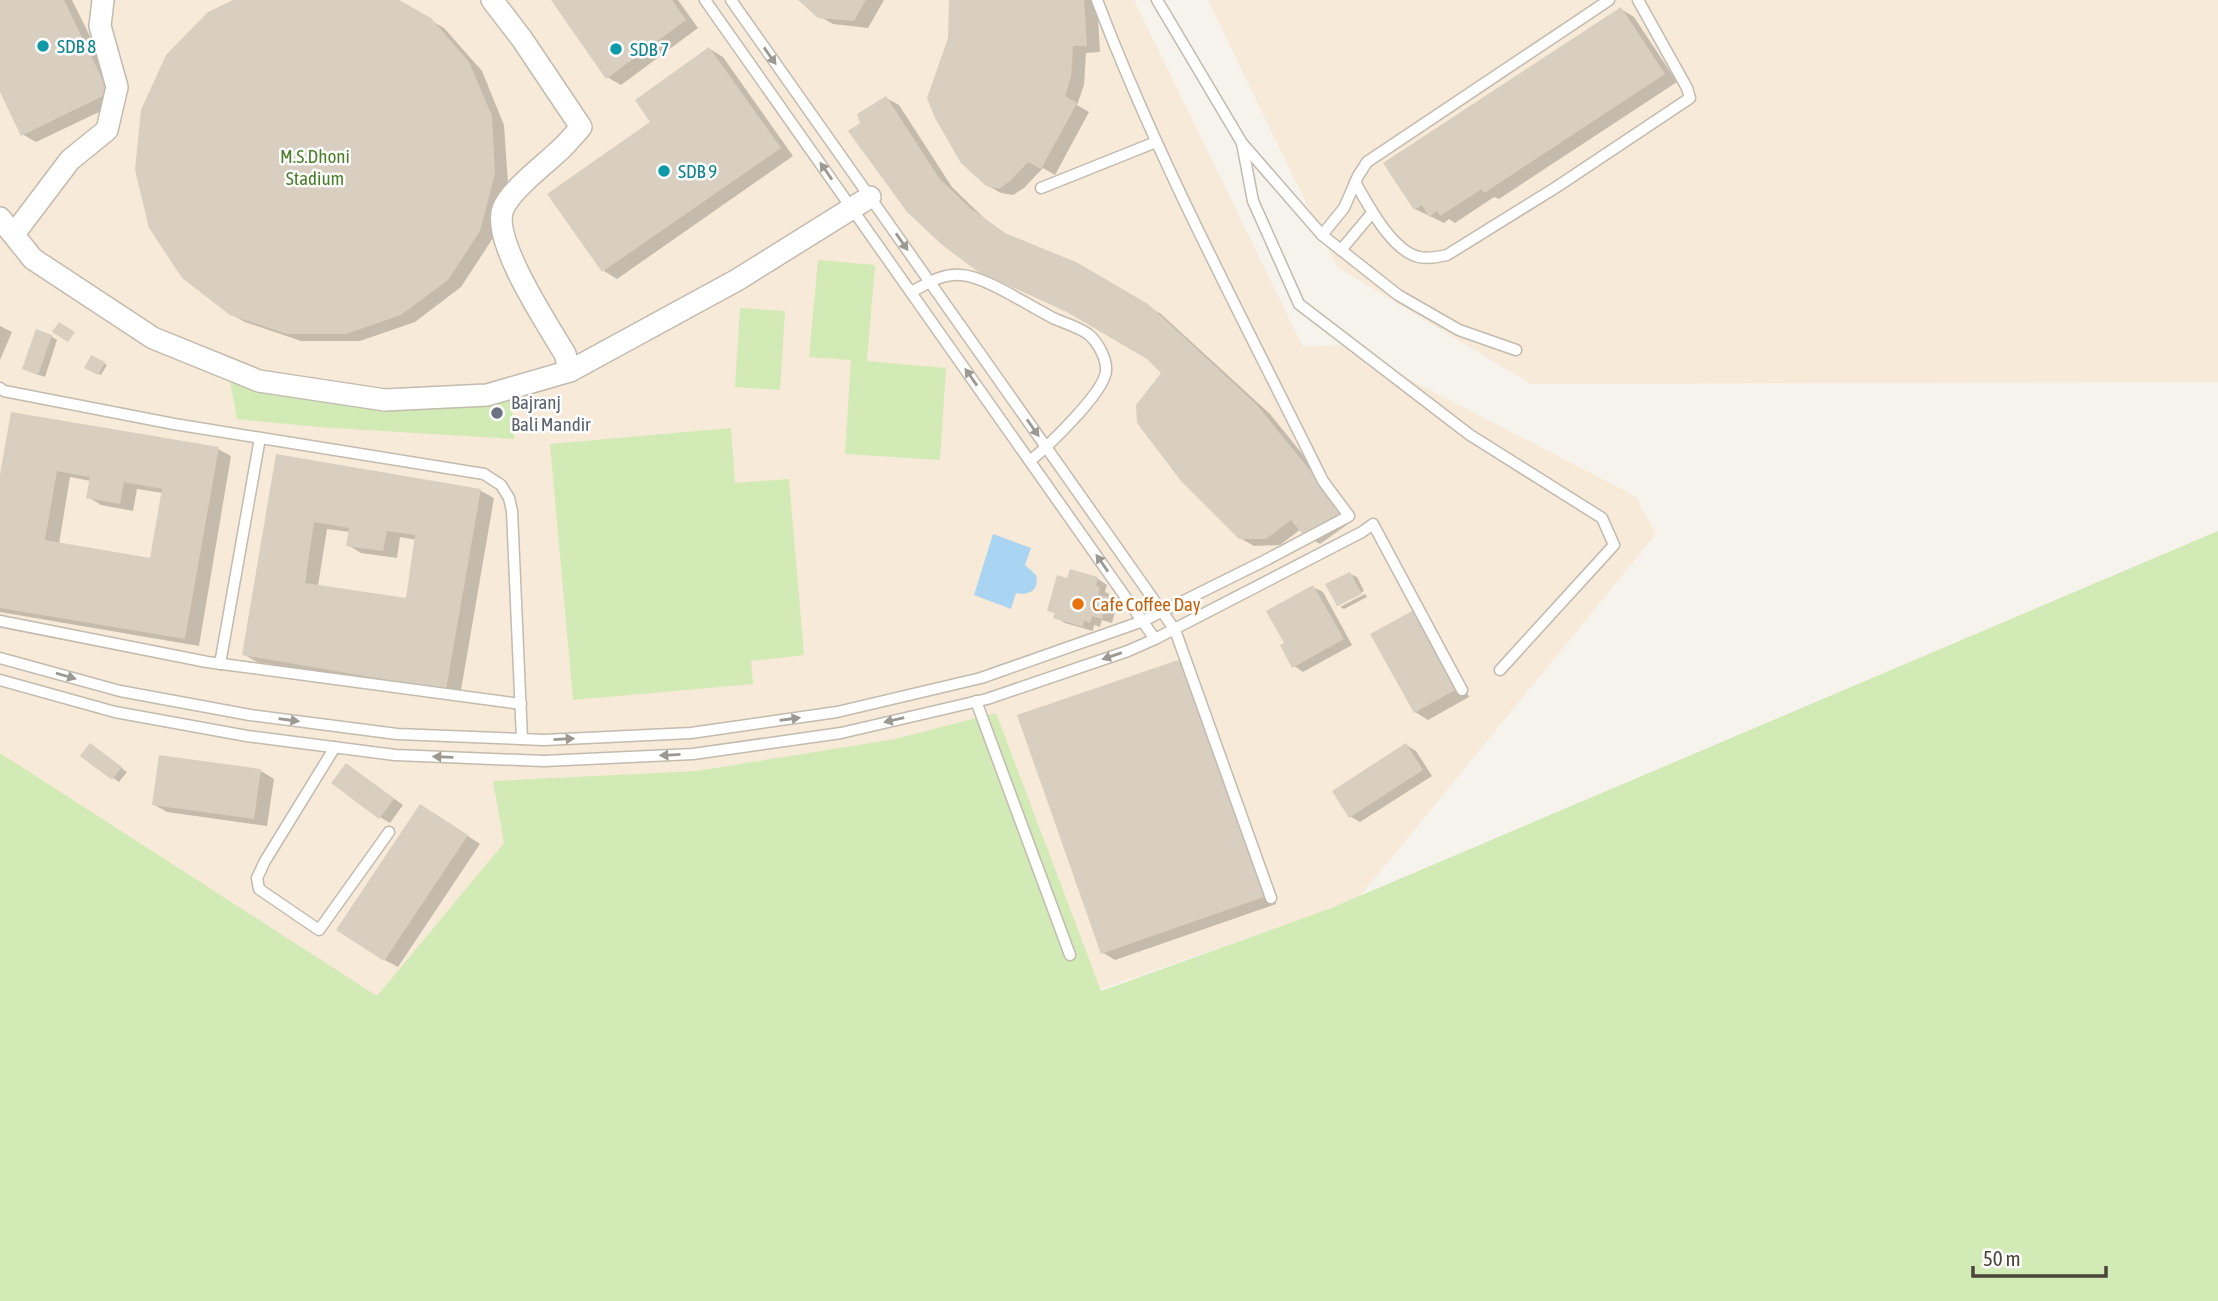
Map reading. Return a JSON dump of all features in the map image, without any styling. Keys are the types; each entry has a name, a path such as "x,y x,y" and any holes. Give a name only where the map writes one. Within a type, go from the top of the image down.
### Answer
{"street":[{"path":"103,0 100,26 117,86 107,130 70,160 7,226 33,258 153,338 259,381 384,400 488,395 570,371 737,280 870,197"},
{"path":"492,0 581,127 565,146 520,187 503,209 502,229 507,253 565,354 570,371"}],"lane":[{"path":"705,0 1156,639"},
{"path":"731,0 1175,630 1270,898"},
{"path":"0,658 120,691 250,715 397,734 522,739 691,733 837,712 981,678 1143,621 1349,516 1323,481 1188,213 1126,76 1097,0"},
{"path":"1157,0 1242,144 1322,235 1398,295 1459,330 1516,350"},
{"path":"1322,235 1344,208 1367,162 1609,0"},
{"path":"1355,182 1372,213 1402,249 1417,257 1431,258 1447,255 1555,188 1690,98 1638,0"},
{"path":"1041,188 1156,142"},
{"path":"1242,144 1253,201 1299,304 1470,435 1602,518 1614,545 1500,670"},
{"path":"1341,250 1372,213"},
{"path":"911,292 941,276 971,276 1085,332 1099,348 1106,364 1099,389 1046,448 1030,461"},
{"path":"1,394 484,474 501,485 509,498 515,545 522,739"},
{"path":"220,664 260,438"},
{"path":"0,680 115,712 247,736 395,755 544,761 693,754 841,733 976,701 1128,651 1175,630 1362,533 1373,524 1462,690"},
{"path":"0,621 220,664 521,704"},
{"path":"976,701 1070,955"},
{"path":"335,747 265,861 257,878 259,889 319,929 389,832"}],"shaded area":[{"path":"0,0 1134,0 1303,347 1343,345 1635,496 1656,534 1357,900 943,1044 583,1120 0,769"},
{"path":"1208,0 2218,0 2218,382 1531,384 1337,267"}],"green space":[{"path":"818,260 875,265 867,361 946,368 940,460 845,454 851,360 809,357"},
{"path":"740,308 785,311 780,390 735,387"},
{"path":"228,369 375,399 511,389 514,439 318,427 237,419"},
{"path":"731,428 735,483 789,479 804,655 751,661 753,684 573,700 550,444"},
{"path":"2218,531 2218,1301 0,1301 0,753 377,996 504,843 493,781 697,771 895,739 996,713 1101,991 1329,909"}],"water":[{"path":"993,534 1031,548 1025,565 1036,575 1036,585 1029,593 1016,593 1011,609 974,595"}],"building":[{"name":"SDB 8","path":"0,0 64,0 109,93 21,136 0,92"},
{"name":"M.S.Dhoni Stadium","path":"233,0 399,0 431,18 469,62 492,116 495,174 480,231 448,280 401,315 346,334 287,334 230,315 182,278 149,228 135,170 141,110 166,55 208,12"},
{"name":"SDB 7","path":"551,0 672,0 686,20 606,79"},
{"path":"798,0 866,0 854,21 818,18"},
{"path":"949,0 1084,0 1087,46 1073,46 1071,77 1065,96 1077,103 1041,169 1028,162 999,189 986,186 961,163 935,118 927,98 948,38"},
{"path":"1621,7 1665,74 1484,193 1482,189 1440,216 1437,211 1429,217 1422,205 1414,210 1383,163"},
{"name":"SDB 9","path":"709,47 781,148 602,272 547,194 650,122 635,100"},
{"path":"886,96 939,178 970,208 1005,233 1078,263 1148,304 1257,405 1343,511 1305,537 1291,520 1266,539 1239,539 1181,481 1137,423 1136,405 1161,373 1147,359 1065,311 977,271 941,244 907,212 848,131 860,123 857,114"},
{"path":"59,322 75,332 68,342 52,332"},
{"path":"36,329 52,335 38,375 22,369"},
{"path":"91,355 105,362 98,375 84,368"},
{"path":"11,412 219,447 185,639 0,608 0,474","holes":["57,471 90,477 86,498 120,504 124,482 162,489 150,558 45,540"]},
{"path":"276,454 481,489 446,690 242,655","holes":["314,522 349,528 346,546 383,551 387,531 415,535 406,598 305,583"]},
{"name":"Cafe Coffee Day","path":"1070,569 1098,577 1098,595 1108,597 1102,619 1092,616 1090,623 1084,621 1083,627 1053,618 1055,613 1047,611 1057,575 1067,578"},
{"path":"1350,572 1362,594 1337,606 1325,584"},
{"path":"1313,585 1344,639 1292,668 1280,645 1284,643 1266,611"},
{"path":"1414,610 1457,689 1414,713 1370,634"},
{"path":"1181,659 1264,897 1101,954 1017,715"},
{"path":"90,743 122,767 112,780 80,756"},
{"path":"1406,743 1423,770 1349,818 1332,791"},
{"path":"159,755 261,769 254,819 152,805"},
{"path":"346,763 394,799 379,819 331,783"},
{"path":"420,804 468,835 384,961 336,930"}],"place":[{"name":"SDB 8","path":"43,46"},
{"name":"SDB 7","path":"616,49"},
{"name":"SDB 9","path":"664,171"},
{"name":"Bajranj Bali Mandir","path":"497,413"},
{"name":"Cafe Coffee Day","path":"1078,604"}]}
